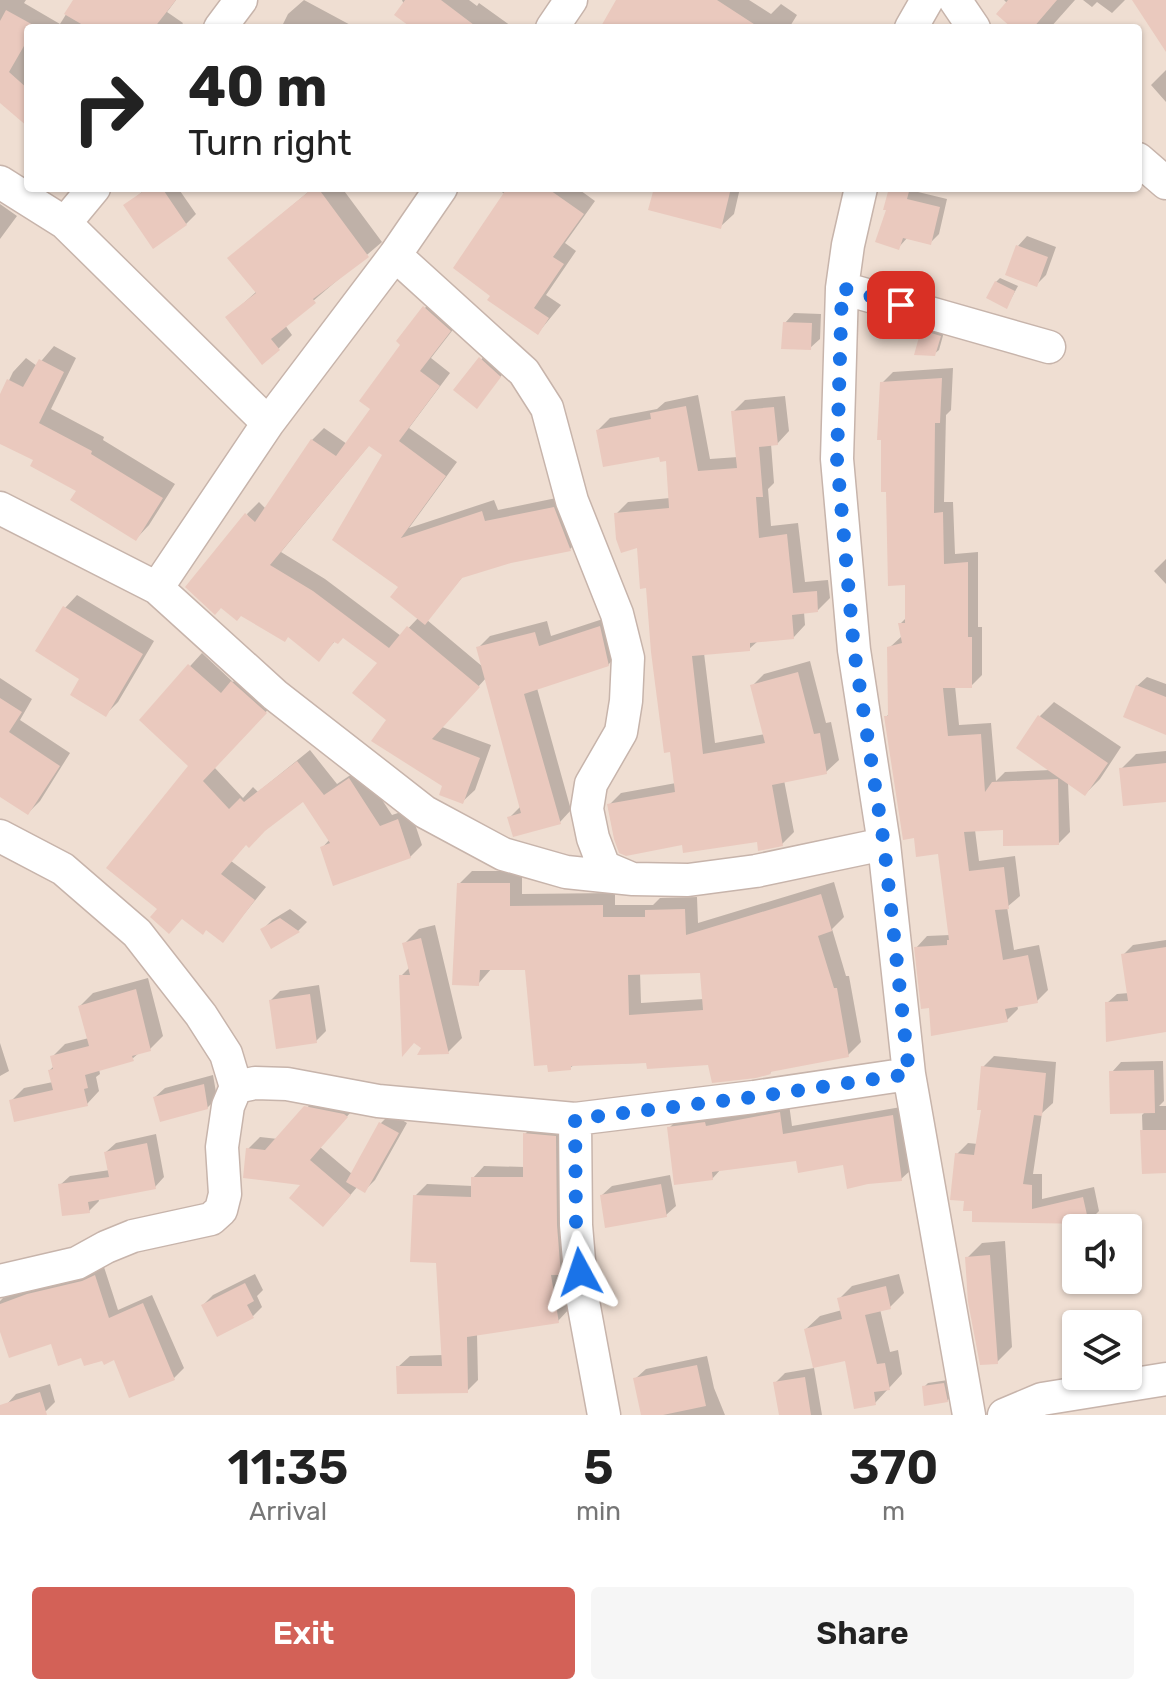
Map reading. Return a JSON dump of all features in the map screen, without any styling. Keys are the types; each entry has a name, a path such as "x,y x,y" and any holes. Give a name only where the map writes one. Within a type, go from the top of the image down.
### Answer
{"street":[{"path":"223,24 241,0"},
{"path":"555,24 571,0"},
{"path":"913,24 927,0"},
{"path":"955,0 971,24"},
{"path":"1142,162 1166,183"},
{"path":"0,182 65,223 268,423"},
{"path":"65,223 91,192"},
{"path":"157,588 268,423 395,255 438,192"},
{"path":"860,192 842,288 837,459 854,650 884,844 909,1074 969,1415"},
{"path":"395,255 524,372 547,408 572,501 617,614 628,658 621,732 591,784 587,809 604,867 633,879"},
{"path":"842,288 1049,347"},
{"path":"0,508 157,588 275,695 425,812 503,854 566,872 633,879 688,880 756,871 884,844"},
{"path":"0,836 63,869 137,933 201,1015 226,1054 236,1087 228,1106 222,1147 225,1194 221,1210 211,1219 133,1236 77,1263 0,1281"},
{"path":"236,1087 255,1083 287,1084 378,1101 575,1119 909,1074"},
{"path":"575,1119 576,1225 581,1282 604,1415"},
{"path":"1013,1414 1042,1399 1166,1379"}],"shaded area":[{"path":"0,0 1166,0 1166,1415 0,1415"}],"building":[{"path":"73,0 176,0 157,24 81,24 64,14"},
{"path":"405,0 441,0 473,24 406,24 394,15"},
{"path":"616,0 717,0 754,24 602,24"},
{"path":"1008,0 1057,0 1036,24 1007,24 996,14"},
{"path":"1132,0 1166,0 1166,52"},
{"path":"6,10 31,24 24,24 24,46 9,72 24,85 24,124 0,103 0,21"},
{"path":"142,192 165,192 187,225 153,249 123,205"},
{"path":"308,192 321,192 369,257 313,299 316,303 271,339 280,350 262,365 225,317 256,293 227,258"},
{"path":"504,192 553,192 584,214 553,257 564,264 534,308 549,318 538,335 487,300 490,296 453,268"},
{"path":"653,192 730,192 721,229 648,210"},
{"path":"888,192 909,192 907,199 940,207 931,245 903,238 899,250 875,242 886,210 883,210"},
{"path":"1016,245 1048,257 1037,287 1005,275"},
{"path":"995,281 1015,291 1007,309 986,298"},
{"path":"423,306 451,331 420,371 440,386 399,441 446,476 401,538 482,511 485,521 554,507 571,551 511,563 462,578 425,625 390,597 398,587 332,540 382,455 369,446 270,565 313,591 389,648 407,626 480,687 432,739 480,758 463,804 439,795 442,786 371,741 386,720 352,693 377,663 343,638 338,644 334,642 319,662 288,637 285,642 241,616 237,621 221,608 215,615 185,587 245,513 255,522 311,439 336,456 370,409 359,401 400,345 396,341"},
{"path":"783,322 812,323 811,350 781,349"},
{"path":"921,330 941,336 935,356 914,355"},
{"path":"479,357 501,377 477,409 453,390"},
{"path":"39,359 64,372 39,423 92,451 91,454 163,498 136,541 70,500 76,491 30,466 33,460 0,444 0,394 7,379 23,387"},
{"path":"942,378 940,423 935,423 934,513 943,512 944,564 968,562 968,637 972,637 972,688 943,688 948,736 981,734 985,792 992,782 1058,779 1059,845 1003,846 1003,830 964,832 969,871 1004,867 1009,909 995,910 1003,960 1028,955 1038,1003 1005,1009 1008,1022 931,1036 929,1008 921,1009 914,947 947,945 949,940 938,854 916,857 914,838 903,840 884,716 888,716 887,647 902,643 898,623 905,623 905,585 888,586 886,492 881,492 881,440 877,440 880,382"},
{"path":"686,406 698,471 737,468 731,411 774,407 778,445 759,447 763,497 756,497 759,538 787,534 793,593 817,591 818,612 792,615 794,639 750,643 750,651 692,656 703,754 765,743 750,685 798,672 814,734 820,733 827,774 772,785 783,846 758,851 757,842 683,853 682,845 626,856 619,853 607,804 675,792 670,752 664,753 646,588 640,589 637,548 621,553 616,539 614,513 669,508 666,461 660,462 659,457 603,467 596,430 651,419 650,413"},
{"path":"63,606 143,654 106,717 70,695 79,679 35,651"},
{"path":"600,626 609,666 524,694 561,824 513,837 507,817 521,813 476,647 535,632 539,646"},
{"path":"188,664 221,693 231,681 267,713 203,781 229,809 240,798 244,802 297,761 324,795 349,778 380,826 398,819 411,858 333,886 320,847 330,843 303,802 265,831 249,848 246,845 221,874 255,900 223,943 206,930 203,935 182,919 169,934 150,917 157,909 106,868 188,766 139,720"},
{"path":"1136,685 1166,697 1166,735 1123,717"},
{"path":"0,698 22,712 9,732 60,766 28,815 0,797"},
{"path":"1038,715 1108,763 1085,796 1016,748"},
{"path":"1166,763 1166,802 1123,806 1119,768"},
{"path":"457,883 510,883 510,906 603,905 603,917 645,917 645,910 685,909 686,935 821,894 832,931 818,936 834,988 837,988 849,1057 770,1072 756,1078 712,1083 708,1065 647,1069 646,1063 571,1066 571,1070 548,1072 547,1065 534,1066 525,970 480,970 479,986 452,985","holes":["700,973 703,1010 629,1015 628,975"]},
{"path":"280,918 300,932 271,949 260,929"},
{"path":"421,938 449,1054 417,1055 421,1048 414,1043 402,1057 399,975 410,975 402,943"},
{"path":"1166,947 1166,1032 1106,1042 1105,1002 1128,1001 1121,954"},
{"path":"136,989 151,1051 132,1056 134,1061 85,1075 88,1106 14,1122 9,1100 53,1090 48,1070 53,1069 50,1056 89,1046 78,1006"},
{"path":"310,994 317,1043 276,1049 269,1000"},
{"path":"981,1066 1046,1073 1042,1116 1034,1115 1023,1184 1032,1185 1032,1209 1083,1197 1087,1214 1062,1214 1062,1224 972,1222 972,1211 963,1211 964,1201 950,1200 955,1153 974,1155 981,1110 977,1110"},
{"path":"1154,1070 1155,1113 1110,1114 1109,1071"},
{"path":"204,1084 208,1109 160,1122 153,1097"},
{"path":"304,1106 348,1117 310,1160 351,1195 323,1227 289,1198 300,1185 243,1178 246,1148 265,1150"},
{"path":"780,1112 783,1134 893,1115 902,1181 847,1189 843,1165 798,1173 796,1161 712,1172 713,1180 674,1185 667,1127 705,1122 706,1126"},
{"path":"379,1122 399,1133 365,1193 346,1182"},
{"path":"1140,1130 1166,1130 1166,1173 1142,1174"},
{"path":"523,1133 556,1136 561,1275 551,1275 559,1323 467,1337 468,1393 397,1394 396,1366 442,1366 436,1263 410,1262 413,1195 471,1197 471,1177 523,1177"},
{"path":"147,1143 156,1189 88,1202 90,1213 62,1216 58,1184 109,1177 104,1152"},
{"path":"661,1184 667,1217 605,1228 600,1195"},
{"path":"990,1255 998,1364 980,1365 968,1302 965,1257"},
{"path":"95,1275 109,1318 143,1303 175,1380 129,1398 114,1360 104,1365 102,1361 84,1366 81,1358 58,1366 51,1344 9,1358 0,1332 0,1304"},
{"path":"245,1283 254,1301 247,1305 254,1318 217,1337 201,1305"},
{"path":"886,1286 891,1309 865,1315 877,1364 885,1363 890,1390 874,1392 876,1405 854,1409 845,1361 813,1368 804,1329 842,1319 837,1298"},
{"path":"697,1365 706,1406 663,1415 641,1415 633,1378"},
{"path":"805,1377 811,1415 779,1415 773,1382"},
{"path":"944,1383 948,1402 924,1406 922,1386"},
{"path":"40,1392 47,1415 0,1415 0,1405"}],"route":[{"path":"580,1272 574,1171 575,1119 909,1074 884,844 854,650 837,459 842,288 901,305"}]}
